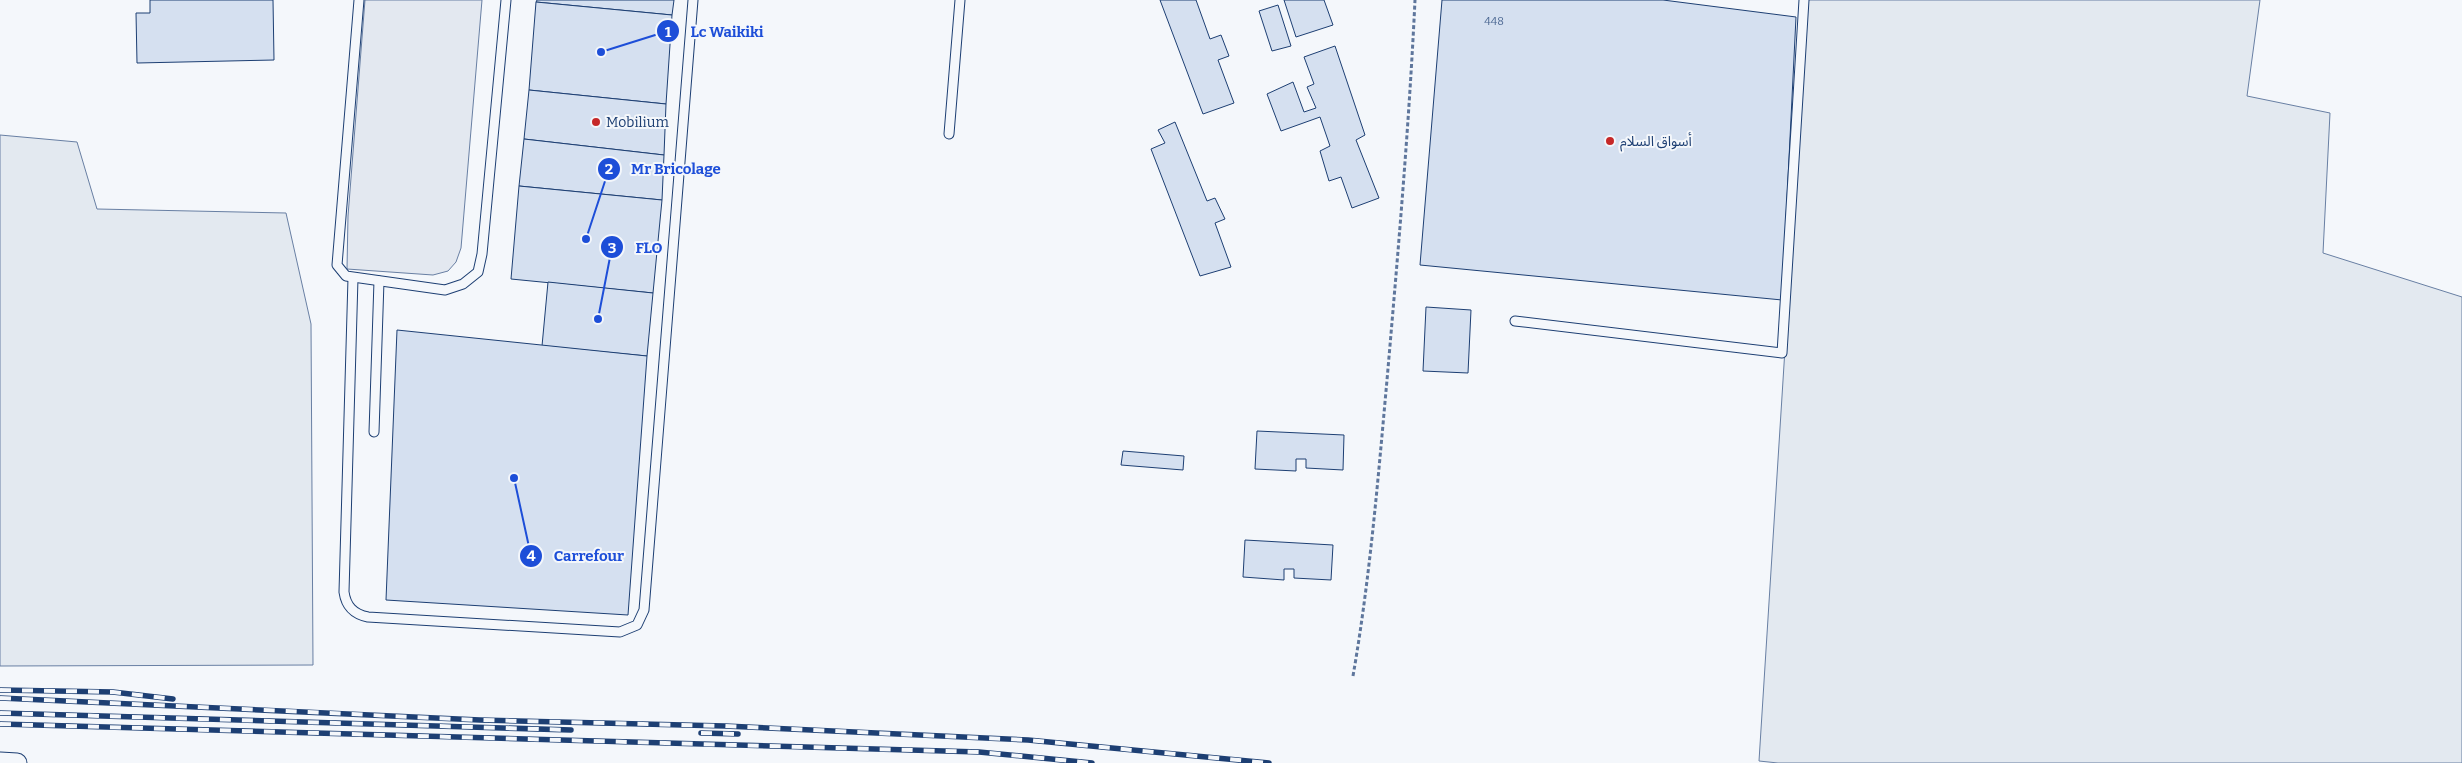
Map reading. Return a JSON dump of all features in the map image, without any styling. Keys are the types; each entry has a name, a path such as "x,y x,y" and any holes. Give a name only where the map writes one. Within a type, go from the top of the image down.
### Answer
{"street":[{"path":"0,762 17,763"}],"lane":[{"path":"359,0 337,258 341,271 354,278 445,290 463,284 478,272 484,245 506,0"},
{"path":"354,278 344,592 349,607 360,616 368,617 620,632 637,626 644,610 693,0"},
{"path":"949,134 960,0"},
{"path":"1515,321 1782,353 1804,0"},
{"path":"374,432 379,280"}],"path":[{"path":"1353,676 1366,606 1408,143 1415,0"}],"shaded area":[{"path":"365,0 482,0 461,248 456,262 448,271 433,275 347,269 348,216"},
{"path":"1807,0 2260,0 2247,96 2330,113 2323,253 2462,297 2462,763 1778,763 1759,761"},
{"path":"0,135 77,142 97,209 286,213 311,324 313,665 0,666"}],"building":[{"path":"150,0 273,0 274,60 137,63 136,13 150,13"},
{"path":"537,0 674,0 672,15 536,2"},
{"path":"1160,0 1196,0 1210,39 1221,35 1229,56 1218,60 1234,103 1203,114"},
{"path":"1284,0 1324,0 1333,25 1296,37"},
{"name":"أسواق السلام","path":"1442,0 1663,0 1796,17 1782,300 1420,265"},
{"path":"536,2 672,15 666,104 529,90"},
{"path":"1278,5 1291,46 1272,51 1259,11"},
{"path":"1335,46 1365,135 1356,140 1379,198 1352,208 1341,177 1329,181 1320,151 1330,146 1320,117 1281,131 1267,94 1293,82 1304,112 1316,108 1307,87 1314,84 1304,57"},
{"name":"Mobilium","path":"529,90 666,104 664,155 524,139"},
{"path":"1175,122 1207,201 1215,198 1225,219 1215,223 1231,267 1200,276 1151,149 1165,143 1158,130"},
{"path":"524,139 664,155 662,200 519,186"},
{"path":"519,186 662,200 653,293 511,279"},
{"path":"548,282 653,293 647,356 542,346"},
{"path":"1426,307 1471,310 1468,373 1423,371"},
{"path":"397,330 647,356 628,615 386,600"},
{"path":"1257,431 1344,435 1343,470 1306,468 1306,459 1296,459 1296,471 1255,469"},
{"path":"1123,451 1184,456 1183,470 1121,465"},
{"path":"1245,540 1333,545 1331,580 1294,578 1294,569 1284,569 1284,580 1243,577"}],"railway":[{"path":"0,690 113,692 173,699"},
{"path":"0,698 480,720 725,726 1028,740 1269,763"},
{"path":"0,713 571,730"},
{"path":"0,724 979,752 1092,763"},
{"path":"701,733 738,734"}],"place":[{"name":"Lc Waikiki","path":"601,52"},
{"name":"Mobilium","path":"596,122"},
{"name":"أسواق السلام","path":"1610,141"},
{"name":"Mr Bricolage","path":"586,239"},
{"name":"FLO","path":"598,319"},
{"name":"Carrefour","path":"514,478"}]}
